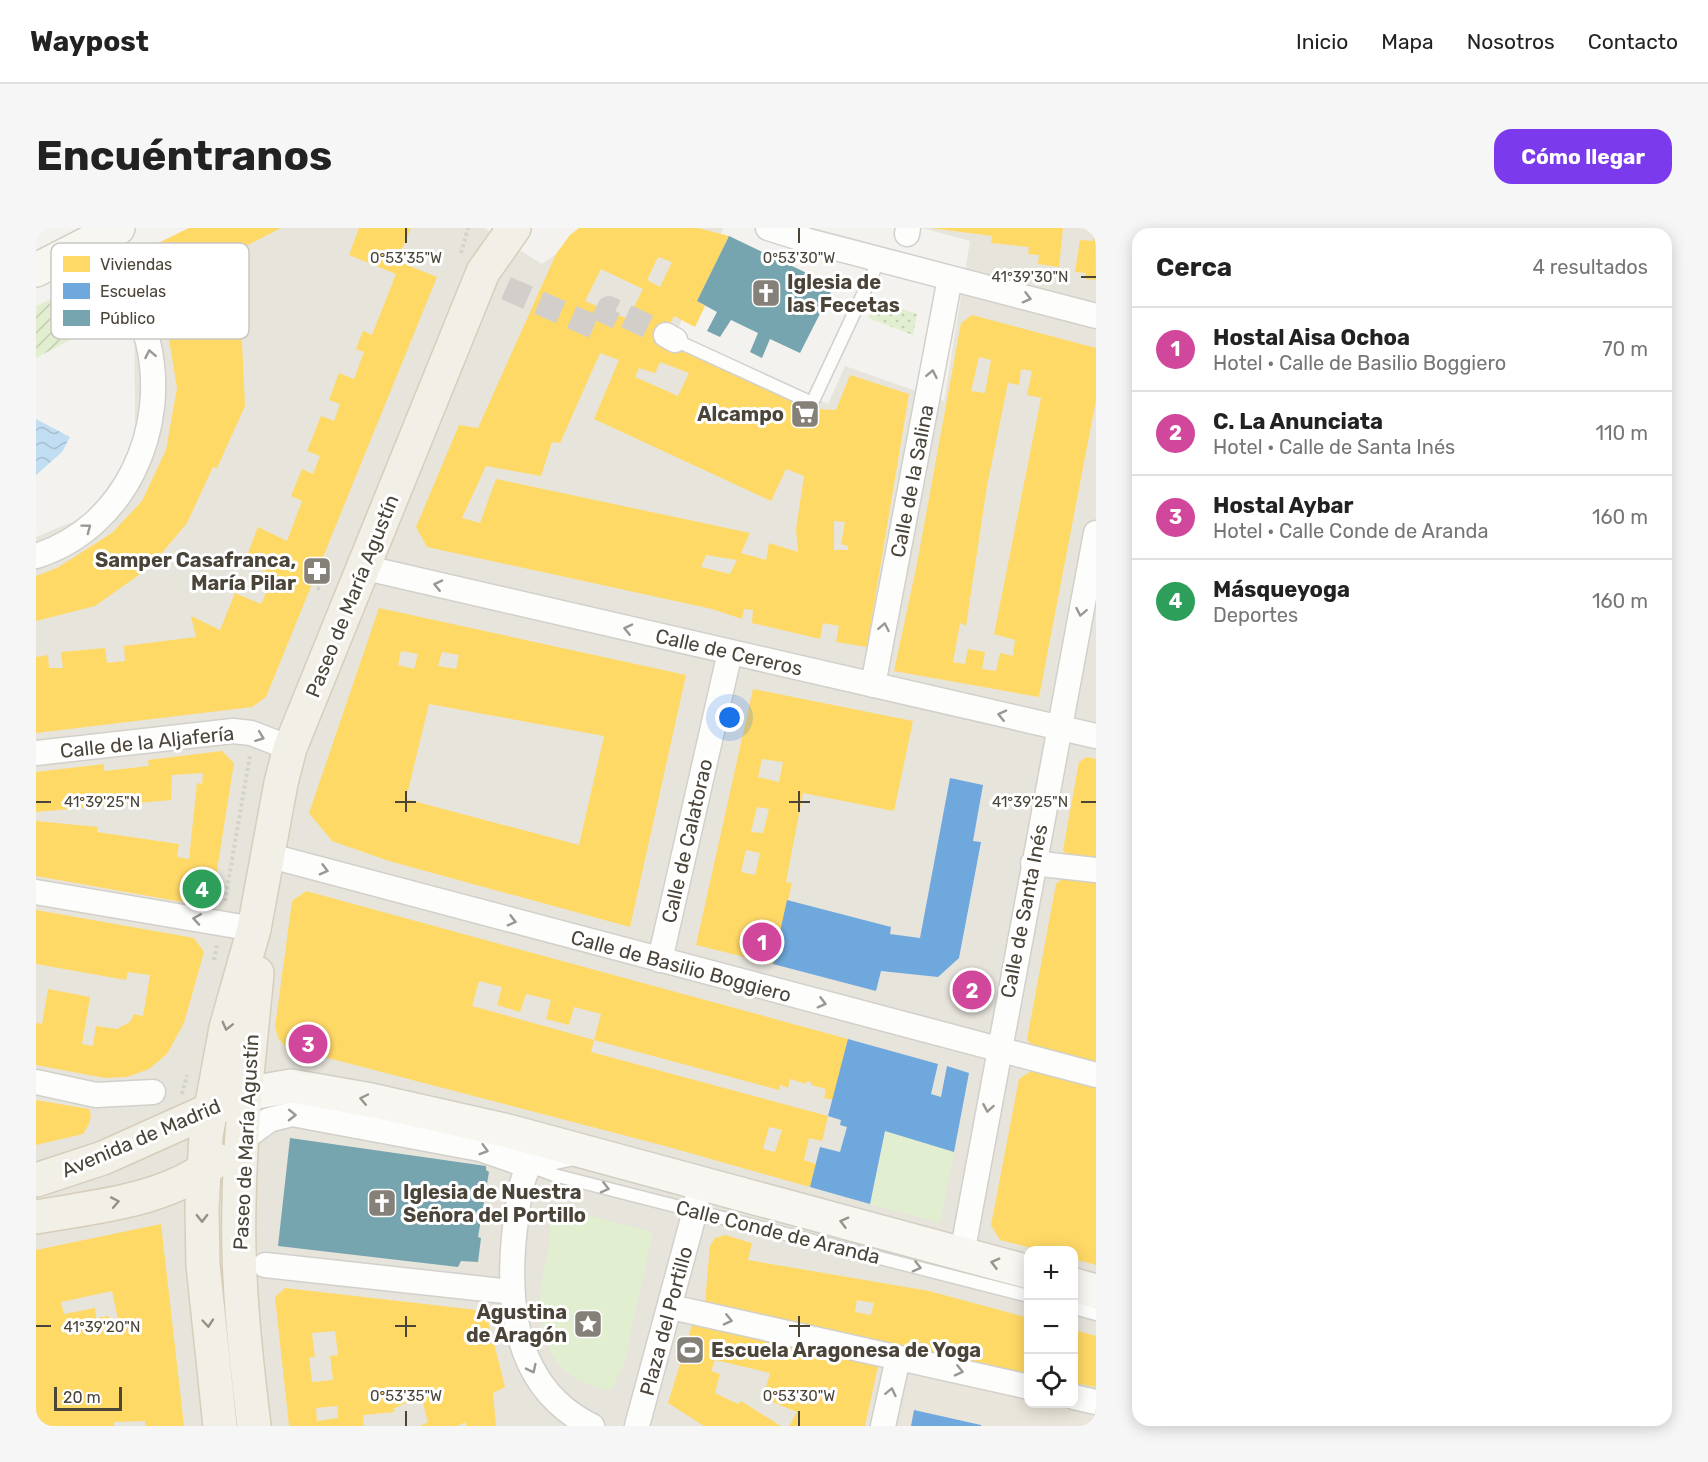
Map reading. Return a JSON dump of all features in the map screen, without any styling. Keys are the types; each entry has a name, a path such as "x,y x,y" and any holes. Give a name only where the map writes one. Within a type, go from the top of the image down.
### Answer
{"main road":[{"name":"Paseo de María Agustín","path":"483,272 486,228"},
{"name":"Paseo de María Agustín","path":"220,1426 203,1265 204,1171 210,1110 226,1028 254,929 281,783 290,748 483,272 514,228"},
{"name":"Paseo de María Agustín","path":"254,929 258,963 242,1140 240,1275 254,1426"},
{"name":"Avenida de Madrid","path":"36,1180 103,1158 210,1110"},
{"name":"Calle Conde de Aranda","path":"204,1171 242,1140"},
{"name":"Avenida de Madrid","path":"36,1217 152,1195 204,1171"}],"street":[{"path":"768,228 879,260 1096,316"},
{"path":"89,243 108,233"},
{"path":"36,270 51,262"},
{"name":"Calle de la Salina","path":"873,685 950,278"},
{"path":"36,555 72,540 109,508 130,478 148,433 154,395 154,375 147,339"},
{"name":"Calle de Santa Inés","path":"962,1254 998,1050 1096,533"},
{"name":"Calle de Cereros","path":"362,567 1096,736"},
{"name":"Calle de Calatorao","path":"660,960 729,652"},
{"name":"Calle de la Aljafería","path":"36,753 233,731 251,733 290,748"},
{"name":"Calle de Basilio Boggiero","path":"267,855 1096,1075"},
{"path":"1033,862 1096,870"},
{"path":"36,892 254,929"},
{"path":"36,1082 96,1095 153,1092"},
{"name":"Calle Conde de Aranda","path":"245,1094 276,1087 308,1088 473,1122 582,1151 694,1196 962,1254 1024,1271"},
{"name":"Avenida de Madrid","path":"210,1110 245,1094"},
{"name":"Calle Conde de Aranda","path":"242,1140 268,1120 281,1115 301,1115 480,1149 529,1166 550,1158 582,1151"},
{"path":"529,1166 523,1180 516,1218 511,1271 512,1292 521,1339 537,1378 555,1402 592,1426"},
{"name":"Plaza del Portillo","path":"638,1426 671,1307 694,1196"},
{"path":"265,1265 512,1292"},
{"path":"1078,1286 1096,1291"},
{"path":"671,1307 1024,1386"},
{"path":"884,1426 898,1358"},
{"path":"1078,1398 1096,1402"}],"lane":[{"path":"670,338 812,403 879,260"},
{"name":"Calle Conde de Aranda","path":"529,1166 554,1175 694,1196 1024,1295"},
{"path":"1078,1309 1096,1314"}],"shaded area":[{"path":"189,228 484,228 542,264 594,228 723,228 676,333 828,404 845,366 944,401 970,241 922,228 1096,228 1096,1426 36,1426 36,537 89,515 135,447 134,339 249,339 249,243 158,243"},
{"path":"912,1373 1024,1399 1024,1408 1061,1408 1096,1416 1096,1426 900,1426"}],"green space":[{"path":"51,299 51,339 72,339 36,358 36,306"},
{"path":"877,300 917,314 913,335 868,318"},
{"path":"885,1131 954,1152 940,1223 870,1204"},
{"path":"547,1205 653,1232 623,1368 611,1390 592,1386 576,1378 553,1356 546,1342 540,1308 541,1288 550,1238"}],"water":[{"path":"36,419 70,437 62,452 36,475"}],"building: Viviendas":[{"path":"189,228 281,228 249,244 158,243"},
{"path":"359,228 411,228 397,261 437,277 266,697 252,707 36,733 36,657 48,655 49,668 63,668 61,652 105,648 107,663 125,661 124,646 196,637 191,616 220,630 235,593 261,604 274,575 244,563 258,527 287,541 302,501 291,496 302,469 313,474 320,456 307,451 321,416 334,421 340,404 329,400 339,373 354,379 364,352 356,349 363,331 372,335 396,274 349,255"},
{"path":"579,228 698,228 729,236 697,301 705,306 695,327 674,316 662,340 815,409 836,410 850,375 909,394 867,647 836,642 839,626 823,623 820,639 752,623 753,610 744,609 742,619 712,609 427,547 416,527 459,425 478,428 556,254 570,235","holes":["658,257 672,262 660,287 647,280","601,269 643,289 628,319 585,301","600,353 619,360 594,419 771,501 786,469 804,476 796,529 798,552 769,543 766,560 741,553 750,533 496,479 480,523 462,518 486,466 541,476 552,442 560,443","660,362 689,373 678,396 635,377 639,368 655,373","834,521 845,522 841,544 848,546 848,550 834,550","706,555 737,560 730,574 701,567"]},
{"path":"931,228 1063,228 1059,267 1038,264 1039,255 1028,254 1029,247 991,243 992,236"},
{"path":"1095,230 1096,280 1085,279 1086,273 1075,272 1080,240 1093,241"},
{"path":"972,315 1096,348 1096,400 1039,697 894,671 917,564 961,323","holes":["979,357 991,360 985,393 971,391","1021,369 1032,371 1027,395 1041,398 994,634 1015,640 1013,656 1000,653 996,671 982,669 985,652 968,649 965,664 953,662 960,623 966,626 987,486 1008,383 1019,385"]},
{"path":"169,339 241,339 245,406 217,468 213,467 187,523 150,567 95,606 36,621 36,576 57,568 112,533 142,501 166,450 177,388"},
{"path":"379,608 686,675 630,927 389,861 332,841 309,813","holes":["401,651 418,654 414,669 398,665","442,652 459,655 456,669 438,666","429,704 604,736 579,845 406,799"]},
{"path":"753,689 913,721 894,811 803,793 786,882 792,883 773,964 696,945","holes":["762,759 783,762 779,782 758,777","757,807 769,809 763,833 751,832","746,850 760,853 755,875 741,872"]},
{"path":"222,751 234,763 213,895 199,905 36,876 36,821 98,827 97,832 179,844 177,857 189,859 197,783 202,784 203,773 172,775 171,800 36,812 36,772 104,764 104,771 149,766 148,760"},
{"path":"1087,757 1096,759 1096,863 1070,861 1063,850 1079,762"},
{"path":"1071,872 1096,875 1096,1065 1034,1049 1027,1039 1056,884"},
{"path":"306,891 848,1039 833,1100 824,1098 826,1089 811,1085 811,1082 807,1081 806,1084 790,1079 788,1088 780,1085 779,1090 594,1040 591,1052 828,1116 822,1141 809,1138 804,1160 816,1164 810,1187 665,1146 286,1047 278,1038 275,1027 292,901","holes":["479,981 502,987 497,1005 520,1012 526,994 551,1000 546,1019 569,1025 574,1007 601,1014 594,1040 472,1006","769,1127 782,1130 775,1152 763,1149"]},
{"path":"36,910 194,938 204,952 184,1023 167,1054 149,1069 127,1077 105,1078 36,1065 36,1023 42,1024 48,989 90,997 82,1044 93,1046 96,1026 117,1029 130,1022 134,1014 143,1016 150,975 128,972 126,980 36,964"},
{"path":"1033,1070 1096,1085 1096,1265 1078,1260 1078,1246 1024,1246 1000,1240 991,1225 1019,1079"},
{"path":"36,1100 89,1109 91,1116 89,1124 83,1134 36,1145"},
{"path":"161,1224 184,1426 145,1426 145,1421 114,1422 114,1426 36,1426 36,1250","holes":["112,1291 119,1324 110,1325 109,1316 96,1318 95,1308 64,1314 61,1302"]},
{"path":"725,1235 752,1243 748,1260 929,1291 1024,1317 1024,1374 705,1302 710,1246 715,1238","holes":["857,1300 874,1303 871,1315 855,1312"]},
{"path":"285,1288 477,1310 488,1320 505,1387 493,1393 496,1426 466,1426 466,1422 457,1426 420,1426 428,1422 421,1396 393,1409 395,1412 363,1415 364,1426 289,1426 275,1297","holes":["335,1331 338,1355 330,1356 333,1380 312,1382 309,1357 315,1357 312,1333","337,1406 338,1418 317,1421 316,1408"]},
{"path":"693,1322 878,1366 865,1426 789,1426 797,1412 763,1398 770,1373 715,1360 711,1371 720,1374 715,1393 738,1404 741,1401 781,1426 704,1426 668,1403"},
{"path":"1078,1331 1096,1336 1096,1387 1078,1384"}],"building: Escuelas":[{"path":"950,778 983,785 973,841 981,842 959,958 938,977 881,971 876,991 773,964 787,900 891,927 890,934 920,938"},
{"path":"848,1039 938,1064 931,1094 941,1097 947,1066 969,1073 954,1152 885,1131 870,1204 810,1187 820,1147 840,1152 847,1127 840,1125 841,1120 828,1116"},
{"path":"914,1410 981,1425 981,1426 911,1426"}],"building: Público":[{"name":"Iglesia de las Fecetas","path":"729,236 834,286 800,353 770,339 762,358 750,352 758,333 731,320 720,337 707,331 717,312 697,301"},
{"name":"Iglesia de Nuestra Señora del Portillo","path":"290,1138 486,1166 489,1172 478,1237 481,1238 478,1262 461,1261 458,1267 278,1246"}],"tunnel":[{"path":"506,288 599,329 609,308 666,335"}],"place":[{"name":"Iglesia de las Fecetas","path":"766,293"},
{"name":"Alcampo","path":"805,414"},
{"name":"Samper Casafranca, María Pilar","path":"317,571"},
{"name":"Másqueyoga","path":"202,889"},
{"name":"Hostal Aisa Ochoa","path":"762,942"},
{"name":"C. La Anunciata","path":"972,990"},
{"name":"Hostal Aybar","path":"308,1044"},
{"name":"Iglesia de Nuestra Señora del Portillo","path":"382,1203"},
{"name":"Agustina de Aragón","path":"588,1324"},
{"name":"Escuela Aragonesa de Yoga","path":"690,1350"}]}
